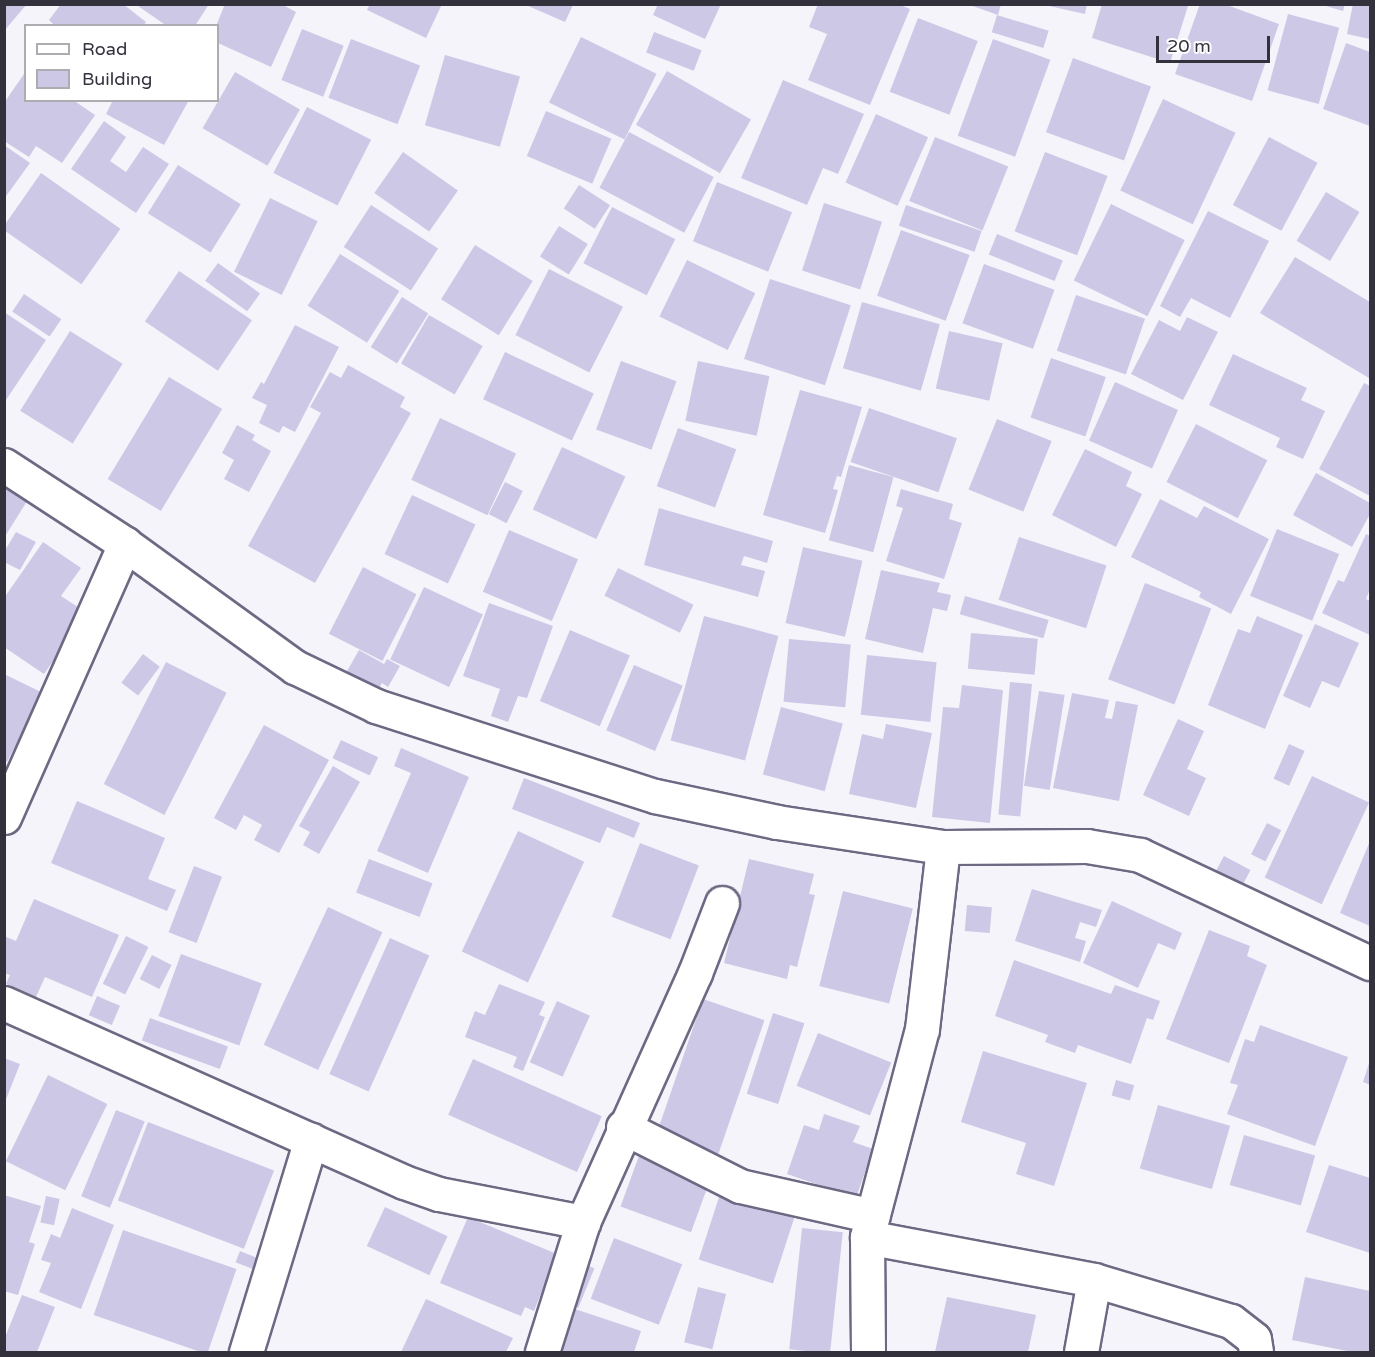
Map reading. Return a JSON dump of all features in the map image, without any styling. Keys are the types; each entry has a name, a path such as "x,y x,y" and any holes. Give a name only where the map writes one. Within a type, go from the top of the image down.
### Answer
{"street":[{"path":"4,465 125,544 295,667 376,706 655,796 777,822 943,847 1087,846 1140,855 1371,963"},
{"path":"4,817 125,544"},
{"path":"868,1353 870,1227 919,1040 943,847"},
{"path":"542,1353 583,1222 623,1127 695,973 722,903"},
{"path":"4,1003 311,1140 439,1194 583,1222"},
{"path":"623,1127 740,1186 870,1227 1094,1280 1231,1321 1254,1339 1256,1353"},
{"path":"246,1353 311,1140"},
{"path":"1081,1353 1094,1280"}],"building":[{"path":"4,4 27,4 4,31"},
{"path":"61,4 123,4 146,22 144,24 53,24 49,20"},
{"path":"135,4 209,4 196,24 164,24"},
{"path":"225,4 281,4 296,12 271,67 219,43 219,24 217,24"},
{"path":"370,4 442,4 426,38 367,10"},
{"path":"658,4 721,4 705,39 653,15"},
{"path":"818,4 898,4 910,9 870,105 808,80 827,34 809,27"},
{"path":"967,4 1001,4 998,15"},
{"path":"1040,4 1087,4 1085,14"},
{"path":"1102,4 1188,6 1170,63 1092,38"},
{"path":"1200,4 1224,4 1279,24 1252,101 1175,74"},
{"path":"1319,4 1345,4 1343,11"},
{"path":"1353,4 1370,4 1370,39 1347,34"},
{"path":"526,5 573,5 565,22"},
{"path":"1288,14 1339,28 1319,104 1268,90"},
{"path":"997,15 1049,31 1043,48 992,32"},
{"path":"918,18 978,41 949,115 890,92"},
{"path":"302,29 344,46 323,97 281,80"},
{"path":"654,32 702,50 694,71 646,53"},
{"path":"581,37 656,74 624,139 549,103"},
{"path":"351,39 420,66 398,124 328,98"},
{"path":"993,39 1050,60 1015,157 958,136"},
{"path":"1346,43 1370,52 1370,126 1323,109"},
{"path":"445,55 520,76 500,147 425,125"},
{"path":"1073,58 1151,86 1124,161 1046,132"},
{"path":"667,71 751,120 720,173 636,125"},
{"path":"235,72 300,109 267,166 203,128"},
{"path":"24,74 24,102 76,102 95,115 62,163 36,146 29,157 4,141 4,103"},
{"path":"783,80 864,114 838,174 823,168 807,205 741,178"},
{"path":"1163,99 1236,133 1193,224 1120,191"},
{"path":"112,102 188,102 164,145 106,114"},
{"path":"307,107 371,140 338,206 273,173"},
{"path":"546,111 611,139 592,184 527,156"},
{"path":"876,114 928,137 898,206 845,183"},
{"path":"104,121 126,137 110,161 126,172 143,147 169,164 136,213 71,169"},
{"path":"629,132 714,177 684,233 599,188"},
{"path":"935,137 1008,167 982,231 909,201"},
{"path":"1269,137 1318,163 1281,231 1233,205"},
{"path":"4,145 30,163 4,199"},
{"path":"403,152 458,190 429,231 374,193"},
{"path":"1045,152 1108,176 1077,255 1015,231"},
{"path":"178,165 241,204 211,253 148,213"},
{"path":"41,173 120,229 81,284 4,230 4,226"},
{"path":"717,182 792,212 768,272 693,241"},
{"path":"579,185 610,205 595,229 564,208"},
{"path":"1326,192 1359,212 1330,261 1297,241"},
{"path":"270,198 318,221 282,295 234,272"},
{"path":"824,203 882,222 860,289 802,271"},
{"path":"1111,204 1185,240 1147,316 1074,280"},
{"path":"371,205 438,249 411,291 344,247"},
{"path":"906,205 982,231 974,252 899,226"},
{"path":"612,207 675,239 647,295 583,263"},
{"path":"1208,211 1269,241 1230,318 1191,298 1180,317 1160,306"},
{"path":"559,226 588,244 569,275 540,257"},
{"path":"901,230 970,255 946,321 877,296"},
{"path":"997,234 1063,261 1055,281 989,254"},
{"path":"475,245 533,281 499,335 441,299"},
{"path":"340,254 399,291 367,343 308,306"},
{"path":"1295,257 1370,302 1369,378 1260,313"},
{"path":"687,260 755,293 728,350 659,317"},
{"path":"218,263 260,294 247,311 205,281"},
{"path":"984,264 1054,290 1033,349 962,323"},
{"path":"549,269 623,307 589,373 515,335"},
{"path":"179,271 252,320 218,371 145,322"},
{"path":"770,279 851,305 825,385 744,359"},
{"path":"24,294 61,319 50,337 12,311"},
{"path":"1076,295 1145,319 1126,375 1057,351"},
{"path":"402,297 428,313 397,363 371,347"},
{"path":"862,302 940,324 921,391 843,368"},
{"path":"4,312 46,340 4,403"},
{"path":"429,315 483,346 455,394 401,363"},
{"path":"1187,317 1218,332 1183,400 1131,374 1159,320 1180,331"},
{"path":"295,325 339,347 295,432 283,426 279,433 259,423 267,405 252,398 261,382 264,384"},
{"path":"70,331 123,364 73,444 20,411"},
{"path":"949,331 1003,343 989,401 936,388"},
{"path":"505,352 594,393 572,441 483,399"},
{"path":"1233,354 1307,388 1301,400 1325,411 1303,459 1276,447 1280,438 1209,405"},
{"path":"1051,358 1106,377 1085,436 1030,418"},
{"path":"621,361 676,381 651,450 596,430"},
{"path":"698,361 769,376 757,436 685,421"},
{"path":"348,365 405,397 400,407 411,413 315,583 248,546 321,413 310,407 330,372 341,378"},
{"path":"169,377 222,409 161,511 108,479"},
{"path":"1115,382 1178,410 1152,469 1089,440"},
{"path":"1364,383 1370,386 1370,496 1319,469"},
{"path":"800,390 862,407 841,477 837,476 833,489 838,490 825,533 763,515"},
{"path":"869,408 957,438 938,492 850,462"},
{"path":"440,418 516,453 487,515 411,480"},
{"path":"997,419 1052,441 1023,512 969,489"},
{"path":"1196,424 1267,460 1238,518 1166,482"},
{"path":"237,425 255,435 252,440 271,451 249,492 224,479 234,460 222,453"},
{"path":"678,428 736,449 715,507 657,486"},
{"path":"562,447 625,477 596,539 533,510"},
{"path":"1085,449 1132,472 1126,486 1142,494 1116,547 1052,515"},
{"path":"849,465 893,477 873,552 829,540"},
{"path":"1316,473 1370,503 1370,514 1352,547 1293,515"},
{"path":"505,482 523,491 506,523 489,514"},
{"path":"4,484 29,498 4,538"},
{"path":"901,489 953,504 949,519 962,523 944,579 886,561 903,508 896,506"},
{"path":"412,495 475,525 448,583 385,554"},
{"path":"1160,499 1197,518 1204,506 1269,539 1231,614 1199,597 1201,592 1131,557"},
{"path":"659,508 773,541 767,563 744,556 741,565 765,571 758,597 644,565"},
{"path":"1277,529 1339,554 1312,621 1250,596"},
{"path":"509,530 578,559 552,621 483,592"},
{"path":"16,532 36,542 20,570 4,562 4,552"},
{"path":"1366,534 1370,536 1370,589 1366,599 1370,601 1370,635 1322,613 1338,580 1344,582"},
{"path":"1019,537 1106,565 1086,628 999,600"},
{"path":"43,542 81,568 61,596 87,613 44,674 4,647 4,598"},
{"path":"803,547 862,561 845,637 785,623"},
{"path":"363,567 416,594 382,661 329,634"},
{"path":"618,568 693,605 680,633 604,596"},
{"path":"881,570 940,583 937,592 951,595 947,611 933,608 923,653 865,639"},
{"path":"1145,583 1211,608 1174,705 1108,679"},
{"path":"424,587 483,614 449,687 390,660"},
{"path":"965,596 1049,620 1043,638 960,614"},
{"path":"489,603 553,626 527,698 518,696 508,722 491,716 500,689 463,676"},
{"path":"704,616 778,636 745,761 671,741"},
{"path":"1257,616 1303,635 1265,729 1208,705 1238,629 1250,633"},
{"path":"1315,624 1359,643 1339,688 1322,681 1310,708 1283,696"},
{"path":"570,630 630,655 600,726 540,701"},
{"path":"971,633 1038,639 1035,675 968,669"},
{"path":"789,639 851,644 845,707 784,702"},
{"path":"359,650 384,664 387,659 400,666 388,687 382,683 378,690 346,673"},
{"path":"143,654 160,667 138,695 121,683"},
{"path":"867,655 937,662 930,722 861,715"},
{"path":"166,662 227,693 164,815 104,784"},
{"path":"634,665 683,686 655,751 606,730"},
{"path":"4,674 43,693 7,762 4,761"},
{"path":"1010,682 1032,684 1020,816 998,814"},
{"path":"962,685 1003,690 990,823 932,817 943,707 959,708"},
{"path":"1039,691 1065,695 1050,790 1024,786"},
{"path":"1072,693 1109,700 1105,718 1112,719 1116,701 1138,705 1119,801 1053,788"},
{"path":"781,707 843,724 825,791 763,775"},
{"path":"1178,719 1204,731 1187,769 1206,778 1189,816 1143,795"},
{"path":"886,724 932,733 916,808 849,794 862,734 883,739"},
{"path":"264,725 329,760 279,853 254,840 262,825 244,815 236,830 214,818"},
{"path":"341,740 378,757 370,775 333,758"},
{"path":"1289,744 1305,751 1289,786 1274,779"},
{"path":"401,748 469,777 428,873 377,851 411,773 394,766"},
{"path":"333,766 360,782 319,854 303,845 310,832 299,826"},
{"path":"1312,776 1369,803 1322,904 1265,878"},
{"path":"524,778 640,823 634,838 607,827 600,843 512,809"},
{"path":"77,801 165,838 148,879 176,890 167,911 51,863"},
{"path":"1267,823 1281,830 1265,861 1251,854"},
{"path":"518,831 584,862 528,982 462,952"},
{"path":"1370,841 1370,926 1340,913"},
{"path":"640,843 699,866 671,939 612,917"},
{"path":"1224,856 1250,870 1238,894 1211,880"},
{"path":"369,859 432,883 420,917 356,893"},
{"path":"749,859 814,874 809,894 815,895 797,967 790,965 787,979 724,963"},
{"path":"194,866 222,877 197,943 169,932"},
{"path":"1032,889 1102,910 1096,927 1080,922 1075,938 1086,941 1080,962 1015,941"},
{"path":"843,891 913,908 889,1004 819,986"},
{"path":"34,899 119,935 92,997 45,977 36,997 6,984 10,975 4,973 4,936 16,941"},
{"path":"1112,901 1182,933 1175,950 1158,943 1138,988 1083,963"},
{"path":"967,905 992,907 990,933 965,931"},
{"path":"328,907 382,932 318,1070 264,1045"},
{"path":"1209,930 1250,946 1247,956 1267,965 1229,1063 1166,1039"},
{"path":"126,936 148,947 125,995 103,984"},
{"path":"390,938 429,955 369,1092 329,1074"},
{"path":"181,954 262,983 239,1045 158,1016"},
{"path":"152,955 172,965 159,989 140,979"},
{"path":"1014,960 1111,994 1115,985 1160,1001 1153,1020 1147,1018 1131,1064 1078,1045 1075,1053 1045,1042 1048,1035 995,1016"},
{"path":"499,984 545,1002 539,1015 545,1017 523,1071 513,1067 517,1057 465,1037 475,1011 485,1015"},
{"path":"97,996 120,1006 112,1025 89,1015"},
{"path":"703,999 764,1020 717,1157 656,1136"},
{"path":"557,1001 590,1016 563,1077 530,1062"},
{"path":"773,1013 804,1023 778,1104 747,1094"},
{"path":"150,1018 228,1046 220,1069 142,1041"},
{"path":"1260,1025 1348,1057 1315,1146 1227,1114 1238,1085 1230,1083 1245,1039 1254,1042"},
{"path":"818,1033 891,1063 870,1115 797,1086"},
{"path":"983,1051 1087,1083 1054,1186 1016,1174 1026,1143 961,1122"},
{"path":"4,1058 20,1064 5,1102 4,1102"},
{"path":"473,1059 602,1116 577,1172 448,1115"},
{"path":"1370,1060 1370,1085 1363,1082"},
{"path":"48,1075 107,1104 65,1190 6,1161"},
{"path":"1116,1080 1134,1085 1130,1101 1112,1095"},
{"path":"1158,1105 1230,1126 1212,1189 1140,1168"},
{"path":"116,1110 145,1122 110,1208 81,1196"},
{"path":"824,1114 860,1126 853,1142 873,1149 856,1198 787,1174 804,1125 819,1130"},
{"path":"148,1122 274,1170 244,1249 118,1200"},
{"path":"1244,1135 1315,1155 1301,1205 1230,1185"},
{"path":"640,1153 710,1179 691,1232 621,1207"},
{"path":"1329,1165 1370,1178 1370,1253 1306,1232"},
{"path":"721,1191 795,1215 773,1284 699,1259"},
{"path":"4,1195 41,1206 29,1242 35,1244 18,1295 4,1291"},
{"path":"46,1196 60,1199 54,1225 40,1222"},
{"path":"385,1207 448,1236 429,1275 367,1246"},
{"path":"72,1208 114,1225 81,1309 39,1292 51,1263 41,1260 51,1234 60,1238"},
{"path":"468,1217 557,1254 534,1311 525,1307 521,1316 440,1283"},
{"path":"802,1228 843,1232 830,1352 789,1349"},
{"path":"123,1230 236,1269 208,1352 201,1352 94,1315"},
{"path":"614,1238 682,1264 659,1325 591,1299"},
{"path":"240,1251 257,1258 252,1269 236,1262"},
{"path":"574,1260 594,1268 578,1308 558,1300"},
{"path":"1305,1277 1370,1291 1370,1352 1352,1352 1292,1340"},
{"path":"698,1287 726,1294 712,1349 684,1342"},
{"path":"22,1295 55,1307 37,1352 4,1352 4,1340"},
{"path":"947,1297 1036,1315 1028,1352 935,1352"},
{"path":"426,1299 513,1338 506,1352 401,1352"},
{"path":"575,1309 641,1331 634,1352 560,1352"}]}
